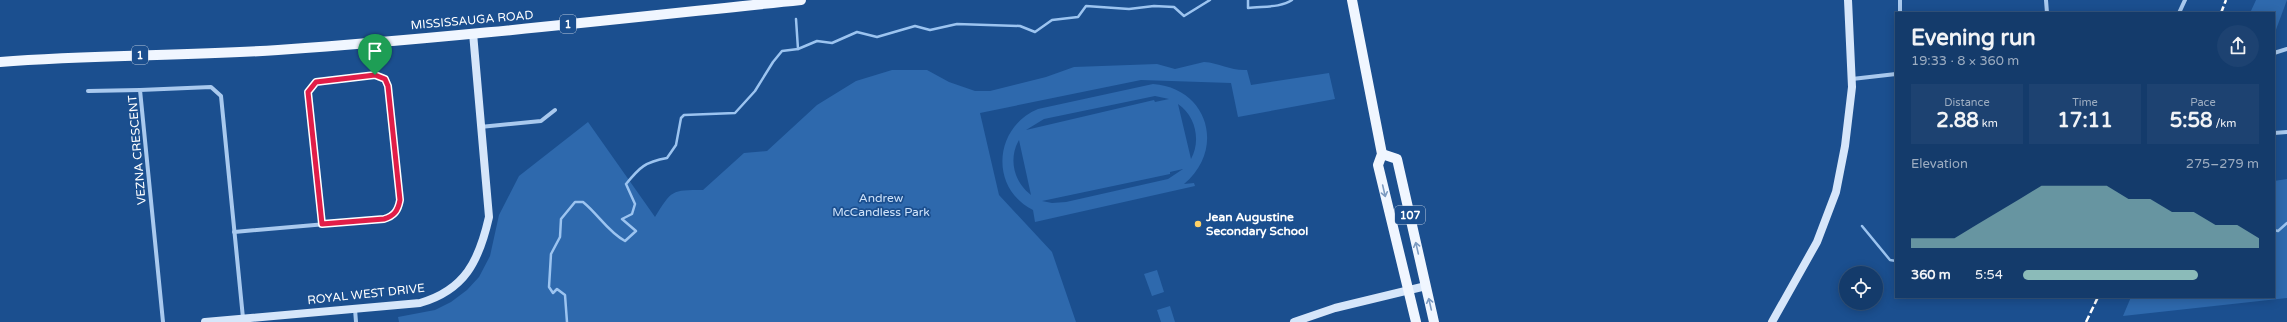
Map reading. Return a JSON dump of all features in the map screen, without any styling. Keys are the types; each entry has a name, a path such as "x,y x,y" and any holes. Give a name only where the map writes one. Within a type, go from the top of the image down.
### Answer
{"main road":[{"name":"MISSISSAUGA ROAD","path":"0,62 48,58 277,50 473,33 801,0"},
{"path":"1346,0 1354,3"},
{"name":"107","path":"1354,3 1382,154 1378,165 1416,322"},
{"name":"107","path":"1382,154 1397,159 1434,322"}],"street":[{"path":"1772,322 1817,242 1836,192 1845,146 1852,79 1848,0"},
{"path":"1900,0 1900,12"},
{"path":"2046,0 2047,12"},
{"path":"2179,12 2185,0"},
{"name":"ROYAL WEST DRIVE","path":"205,322 408,304 432,300 454,287 471,268 483,242 489,218 473,33"},
{"path":"2275,53 2287,50"},
{"path":"1852,79 1895,74"},
{"path":"234,232 384,219 390,217 398,208 400,200 388,86 382,77 375,75 316,82 311,86 308,98 322,224"},
{"name":"VEZNA CRESCENT","path":"163,322 140,90 211,87 221,96 243,318"},
{"path":"88,91 140,90"},
{"path":"480,127 541,121 555,110"},
{"path":"2275,133 2287,132"},
{"path":"1294,322 1328,310 1426,286"},
{"path":"355,309 356,322"}],"green space":[{"path":"2256,0 2287,0 2275,32 2275,12 2250,12"},
{"name":"Andrew McCandless Park","path":"1204,62 1247,70 1251,85 1329,73 1335,99 1238,117 1231,83 1141,80 980,113 999,195 1052,252 1076,322 399,322 398,317 435,310 451,302 467,290 479,277 490,256 499,215 519,176 588,122 655,217 665,201 673,193 684,190 703,190 744,153 767,151 817,105 856,81 892,70 927,70 949,82 975,91 990,91 1046,77 1074,67 1157,64 1175,69"},
{"path":"1153,84 1172,88 1187,96 1198,108 1205,122 1207,138 1205,154 1197,170 1184,184 1194,183 1195,186 1035,222 1033,210 1019,200 1009,187 1004,173 1002,158 1005,143 1012,129 1023,118 1038,109","holes":["1155,96 1169,99 1155,102 1154,100 1026,130 1044,119","1178,104 1189,115 1195,129 1196,144 1191,159","1019,140 1031,195 1020,184 1014,170 1013,162","1183,169 1168,179 1066,202 1052,203 1042,201 1170,174 1170,172"]},
{"path":"2287,179 2287,298 2123,316 2131,298 2275,298 2275,181"},
{"path":"1157,270 1164,292 1152,296 1144,274"},
{"path":"1170,306 1175,322 1161,322 1157,310"}],"waterway":[{"path":"567,322 565,295 557,289 553,293 549,287 551,254 560,237 561,219 575,202 583,202 613,233 625,241 636,231 622,219 632,214 635,204 626,184 635,173 653,161 667,158 676,145 681,118 684,115 735,113 755,91 773,62 782,51 798,49 817,41 832,43 857,32 877,37 915,26 930,30 957,24 1020,26 1035,32 1052,20 1078,17 1086,6 1129,9 1154,6 1174,7 1184,16 1210,0"},
{"path":"1248,0 1248,8 1277,6 1288,3 1292,0"},
{"path":"796,19 798,49"},
{"path":"2275,230 2278,231 2287,223"},
{"path":"1862,226 1890,260 1895,261"}],"railway":[{"path":"2221,12 2226,0"},
{"path":"2086,322 2098,298"}],"place":[{"name":"Jean Augustine Secondary School","path":"1198,224"}],"route":[{"path":"375,75 385,79 388,86 400,200 398,208 396,213 384,219 322,224 308,92 311,86 316,82 375,75"}]}
